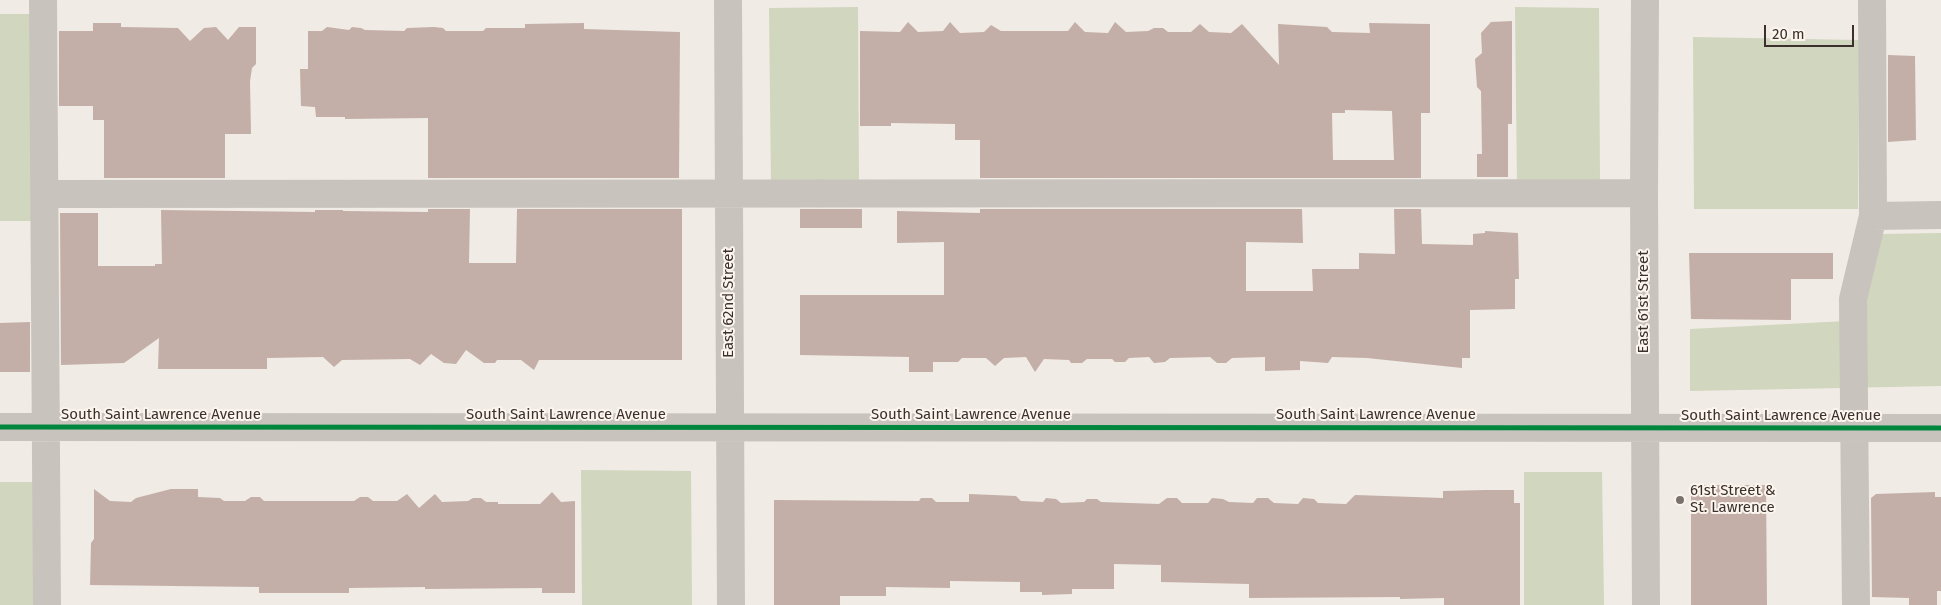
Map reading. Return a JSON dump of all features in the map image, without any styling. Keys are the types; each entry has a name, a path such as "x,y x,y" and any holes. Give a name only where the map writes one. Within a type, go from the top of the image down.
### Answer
{"street":[{"path":"43,0 47,605"},
{"name":"East 62nd Street","path":"728,0 731,605"},
{"name":"East 61st Street","path":"1645,0 1646,605"},
{"path":"1856,605 1853,299 1874,216 1872,0"},
{"path":"44,194 1644,193"},
{"path":"1874,216 1941,215"},
{"name":"South Saint Lawrence Avenue","path":"0,428 1941,428"}],"green space":[{"path":"858,7 859,185 771,185 769,8"},
{"path":"1515,7 1599,8 1600,182 1517,184"},
{"path":"0,14 32,14 31,221 0,221"},
{"path":"1693,37 1859,40 1858,209 1694,209"},
{"path":"1941,233 1941,386 1690,391 1690,329 1866,320 1864,304 1882,234"},
{"path":"581,470 691,471 692,605 582,605"},
{"path":"1524,472 1602,472 1604,605 1524,605"},
{"path":"0,482 37,482 39,605 0,605"}],"building":[{"path":"1512,21 1512,124 1508,124 1508,177 1477,177 1477,154 1482,154 1481,91 1477,87 1475,59 1482,53 1481,33 1491,22"},
{"path":"908,22 918,32 943,31 950,22 960,33 984,32 991,25 1001,31 1068,31 1075,22 1085,32 1108,33 1115,22 1126,32 1163,28 1168,32 1191,32 1200,24 1209,32 1231,33 1242,24 1279,65 1278,24 1327,27 1332,32 1370,33 1369,23 1430,24 1430,113 1421,113 1421,178 980,178 980,140 955,140 955,124 891,123 891,126 860,126 860,31 900,32","holes":["1345,110 1392,111 1394,160 1333,160 1332,113 1345,113"]},
{"path":"93,23 121,23 121,27 178,28 190,41 204,28 216,27 228,40 239,27 256,27 256,64 252,68 250,81 251,134 225,134 225,178 104,178 104,120 93,120 93,106 59,106 59,31 93,31"},
{"path":"584,23 584,29 680,32 679,178 428,178 428,118 345,119 345,117 316,117 315,107 301,106 300,69 308,69 308,31 322,31 327,27 349,30 352,27 365,30 404,31 407,28 434,27 443,28 446,31 483,31 486,28 525,28 525,24"},
{"path":"1888,55 1915,56 1916,140 1888,142"},
{"path":"428,209 470,209 469,263 516,263 517,209 682,209 682,360 539,360 534,370 521,360 497,360 495,363 484,363 466,350 456,364 444,363 431,354 420,365 410,359 342,360 334,367 323,357 267,358 267,369 158,369 159,338 124,363 61,365 60,213 98,213 98,266 155,266 155,264 162,264 161,210 428,212"},
{"path":"800,209 862,209 862,228 800,228"},
{"path":"980,209 1302,209 1303,243 1246,242 1246,291 1313,291 1312,269 1359,269 1359,253 1395,254 1394,209 1421,209 1422,244 1473,245 1473,234 1485,233 1485,231 1518,233 1519,279 1515,279 1515,309 1470,310 1470,358 1462,358 1462,368 1367,358 1332,357 1328,363 1300,361 1300,370 1265,371 1265,357 1232,358 1226,363 1217,363 1210,357 1170,358 1165,362 1154,363 1149,357 1129,358 1125,362 1115,362 1112,359 1087,359 1082,363 1071,363 1069,360 1044,359 1035,372 1026,357 1004,358 995,366 986,358 962,358 958,362 933,362 933,372 909,372 909,357 800,355 800,295 944,295 944,242 897,243 897,211 980,213"},
{"path":"1689,253 1833,253 1833,279 1791,279 1791,320 1691,319"},
{"path":"30,322 30,372 0,372 0,323"},
{"path":"1699,485 1766,485 1767,605 1691,605 1691,493"},
{"path":"94,489 110,501 131,502 136,498 171,489 198,489 198,497 220,498 224,501 245,501 251,497 260,497 264,501 354,501 360,497 368,497 373,501 397,501 407,494 419,508 435,494 442,502 468,501 473,498 481,498 486,502 498,502 498,504 540,504 552,492 561,502 575,501 575,593 542,593 542,588 425,589 425,587 349,588 349,593 259,593 259,587 90,585 91,543 94,539"},
{"path":"1514,490 1514,503 1520,503 1520,605 1444,605 1444,598 1249,598 1249,584 1161,582 1161,565 1114,564 1114,589 1072,589 1072,594 1042,595 1042,592 1020,592 1020,582 950,581 950,588 886,587 886,596 840,596 840,605 774,605 774,500 919,501 921,498 932,498 936,502 969,502 969,494 1016,496 1021,501 1043,502 1046,498 1056,499 1061,503 1084,502 1087,499 1097,499 1101,502 1159,504 1167,498 1177,498 1182,503 1208,503 1212,498 1223,499 1229,502 1253,503 1257,498 1268,498 1274,503 1298,504 1303,498 1314,499 1318,503 1346,504 1355,495 1443,498 1443,491"},
{"path":"1935,492 1935,497 1941,497 1941,591 1937,591 1937,605 1909,605 1909,598 1872,597 1871,498 1876,494"}],"cycle path":[{"path":"0,427 1941,428"}],"place":[{"name":"61st Street & St. Lawrence","path":"1680,500"}]}
